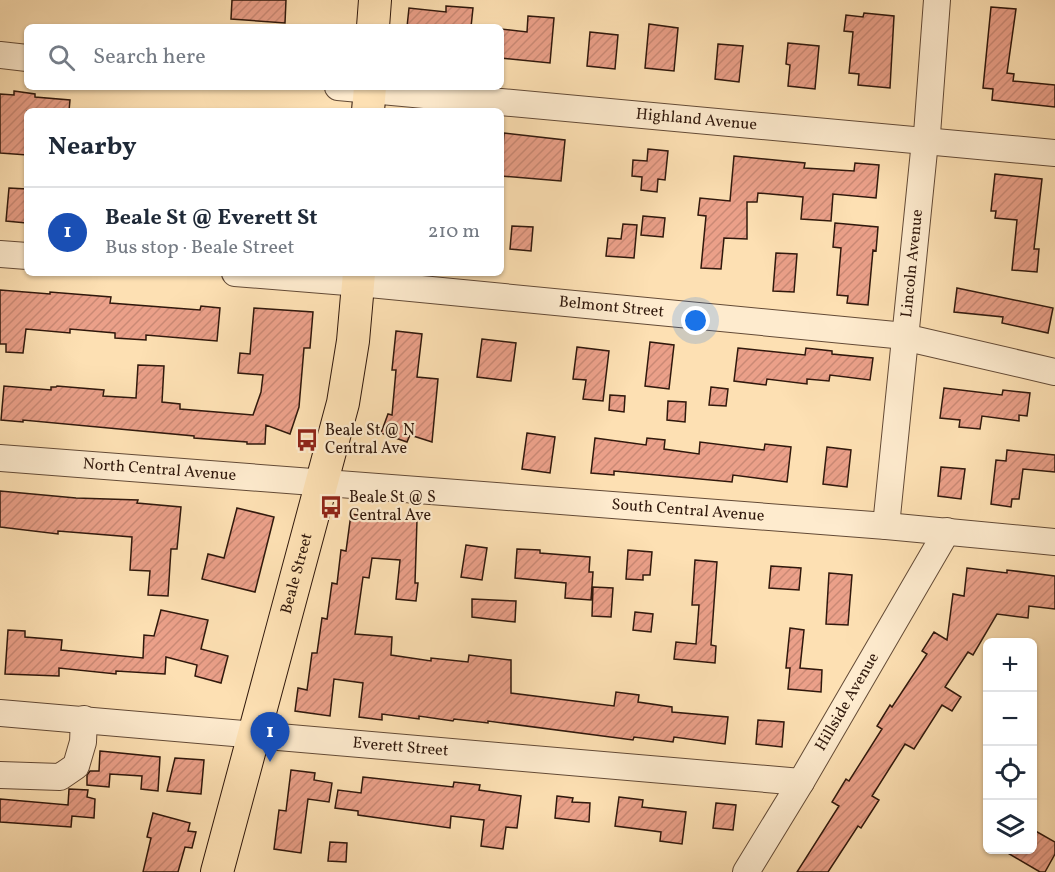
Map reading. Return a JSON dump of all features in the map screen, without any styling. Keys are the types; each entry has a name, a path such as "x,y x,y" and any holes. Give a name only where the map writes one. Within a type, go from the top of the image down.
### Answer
{"main road":[{"path":"373,24 375,0"},
{"name":"Beale Street","path":"217,872 343,403 359,278"}],"street":[{"name":"Lincoln Avenue","path":"886,526 927,134 937,0"},
{"path":"0,55 24,58"},
{"name":"Highland Avenue","path":"348,90 369,96 1055,153"},
{"path":"0,254 24,256"},
{"name":"Belmont Street","path":"309,276 359,278 895,335 1055,372"},
{"name":"North Central Avenue","path":"0,458 321,482"},
{"name":"South Central Avenue","path":"321,482 886,526 1055,542"},
{"name":"Hillside Avenue","path":"746,872 801,782 946,531"},
{"name":"Everett Street","path":"0,713 801,782"},
{"path":"0,775 60,777 76,766 83,742 84,719"}],"building":[{"path":"232,0 286,0 285,23 231,19"},
{"path":"446,6 473,8 471,24 407,24 409,8 446,12"},
{"path":"991,7 1016,9 1007,73 1014,74 1013,81 1055,85 1055,107 992,100 993,89 983,88"},
{"path":"864,13 894,16 890,88 858,85 859,74 849,73 853,32 844,31 846,15 863,17"},
{"path":"528,16 554,18 550,63 504,58 504,29 527,32"},
{"path":"649,24 678,28 674,71 645,68"},
{"path":"590,32 618,35 615,69 587,66"},
{"path":"788,43 819,46 815,89 788,86 790,65 786,64"},
{"path":"718,44 743,46 739,82 715,79"},
{"path":"14,91 35,94 35,97 70,100 69,108 24,108 24,155 0,153 0,94 14,95"},
{"path":"504,133 565,140 561,181 504,176"},
{"path":"648,149 668,151 665,180 658,179 657,192 641,190 642,177 632,176 633,160 647,161"},
{"path":"734,156 805,163 804,168 854,171 855,163 879,165 876,198 833,194 831,221 801,219 803,197 758,193 757,202 747,202 747,239 724,238 721,269 701,268 706,216 698,215 700,198 730,201"},
{"path":"995,174 1042,179 1034,249 1039,249 1037,272 1012,270 1017,220 995,218 996,211 991,211"},
{"path":"9,188 24,189 24,223 6,221"},
{"path":"643,216 665,218 663,237 641,235"},
{"path":"835,223 878,227 876,251 873,250 868,305 847,303 848,296 837,295 841,248 833,247"},
{"path":"623,224 637,225 634,258 606,256 608,238 621,239"},
{"path":"512,226 533,227 531,251 510,249"},
{"path":"776,253 797,254 794,292 773,291"},
{"path":"957,288 1053,308 1048,333 1002,323 1003,317 954,312"},
{"path":"0,290 111,297 110,303 200,310 201,306 220,308 217,341 146,335 146,340 115,338 115,333 70,329 70,333 26,329 23,353 6,352 6,344 0,344"},
{"path":"254,308 313,312 310,348 304,348 299,407 290,434 266,425 265,444 247,444 247,442 194,438 194,436 23,420 23,422 1,420 4,386 51,390 51,387 57,386 104,390 103,396 136,398 138,365 164,366 162,402 180,404 180,409 253,415 261,392 263,375 238,373 240,353 250,354"},
{"path":"396,331 422,334 417,377 438,379 432,442 410,435 407,442 381,433 388,414 392,415 396,370 392,370"},
{"path":"482,339 516,343 511,381 477,377"},
{"path":"650,342 674,345 669,389 645,386"},
{"path":"577,347 609,351 603,401 583,399 586,380 573,379"},
{"path":"738,348 805,355 806,348 832,351 832,354 873,358 870,380 830,375 829,381 807,379 807,384 767,379 766,385 734,381"},
{"path":"711,387 728,389 726,406 709,405"},
{"path":"944,388 1002,395 1003,390 1030,393 1027,416 1019,415 1019,421 982,416 980,429 959,427 960,420 940,418"},
{"path":"610,395 625,396 624,412 609,410"},
{"path":"668,401 686,402 685,422 667,420"},
{"path":"527,433 555,437 550,473 522,469"},
{"path":"595,438 646,445 647,438 665,440 664,449 699,454 700,442 764,450 765,444 791,447 787,482 733,475 732,482 614,471 614,475 591,473"},
{"path":"827,447 851,450 847,487 823,484"},
{"path":"1007,450 1055,455 1055,472 1023,469 1019,499 1012,499 1011,507 991,504 996,460 1006,461"},
{"path":"941,467 965,469 961,499 938,496"},
{"path":"0,491 76,498 138,500 137,503 181,507 177,549 171,549 168,596 148,595 150,571 130,570 132,537 58,531 58,534 0,527"},
{"path":"237,508 274,517 255,592 202,579 208,554 224,558"},
{"path":"351,514 385,519 417,520 416,601 396,599 400,560 372,558 369,578 363,577 355,634 392,637 391,655 431,661 431,658 468,662 469,655 511,660 511,693 614,706 616,692 639,695 638,702 672,707 672,712 728,717 725,744 674,737 673,742 634,737 633,740 488,721 488,723 454,719 453,721 419,716 419,719 382,714 382,720 359,717 363,683 334,679 330,716 295,711 298,688 307,690 312,653 317,653 322,618 327,619 332,583 337,584 341,550 346,551"},
{"path":"466,545 487,548 482,580 461,577"},
{"path":"517,549 590,557 589,572 593,572 591,600 565,598 566,583 515,578"},
{"path":"628,550 652,552 650,575 643,575 643,580 626,579"},
{"path":"695,560 717,562 711,645 716,646 715,663 674,659 676,642 696,644 699,605 692,605"},
{"path":"771,566 801,568 799,590 769,588"},
{"path":"967,568 1055,576 1055,609 1029,606 1028,618 997,614 973,655 968,652 945,687 961,697 952,711 942,705 914,749 905,744 872,796 879,800 861,828 858,826 828,872 797,872 839,806 832,802 846,779 849,781 882,729 877,726 927,654 922,651 934,632 947,640 953,594 964,596"},
{"path":"829,573 852,575 848,625 826,624"},
{"path":"593,587 613,588 611,617 592,616"},
{"path":"472,599 516,601 515,622 472,617"},
{"path":"161,610 208,620 201,649 228,656 221,683 195,676 197,665 166,657 165,674 116,671 116,674 59,668 59,676 5,674 8,630 25,631 25,637 62,640 61,650 143,658 144,635 154,636"},
{"path":"635,612 653,614 651,632 633,630"},
{"path":"790,628 804,630 800,668 822,670 821,692 788,689 790,668 786,668"},
{"path":"758,720 784,722 782,747 756,744"},
{"path":"100,751 160,757 158,791 141,789 142,776 110,774 109,787 87,785 87,775 90,771 99,771"},
{"path":"175,758 204,760 201,794 167,791"},
{"path":"291,770 315,773 314,780 332,783 329,802 308,799 301,853 274,849 279,810 286,811"},
{"path":"363,777 453,787 454,782 480,785 479,790 521,796 517,828 506,827 503,849 481,846 484,820 451,816 450,828 358,815 358,811 335,808 338,790 361,793"},
{"path":"69,789 88,790 87,797 95,799 94,818 72,816 71,827 0,822 0,799 68,805"},
{"path":"557,796 573,798 572,802 590,803 589,822 555,818"},
{"path":"619,797 643,800 642,807 686,812 682,844 660,841 661,832 615,826"},
{"path":"716,803 736,805 733,830 713,828"},
{"path":"153,813 190,823 188,831 196,832 192,848 185,847 178,872 143,872 151,838 147,837"},
{"path":"1037,832 1055,842 1055,854 1045,872 1040,872 1009,854 1037,854"},
{"path":"330,842 347,843 346,862 328,861"}],"place":[{"name":"Beale St @ N Central Ave","path":"307,440"},
{"name":"Beale St @ S Central Ave","path":"331,507"},
{"name":"Beale St @ Everett St","path":"270,762"}]}
